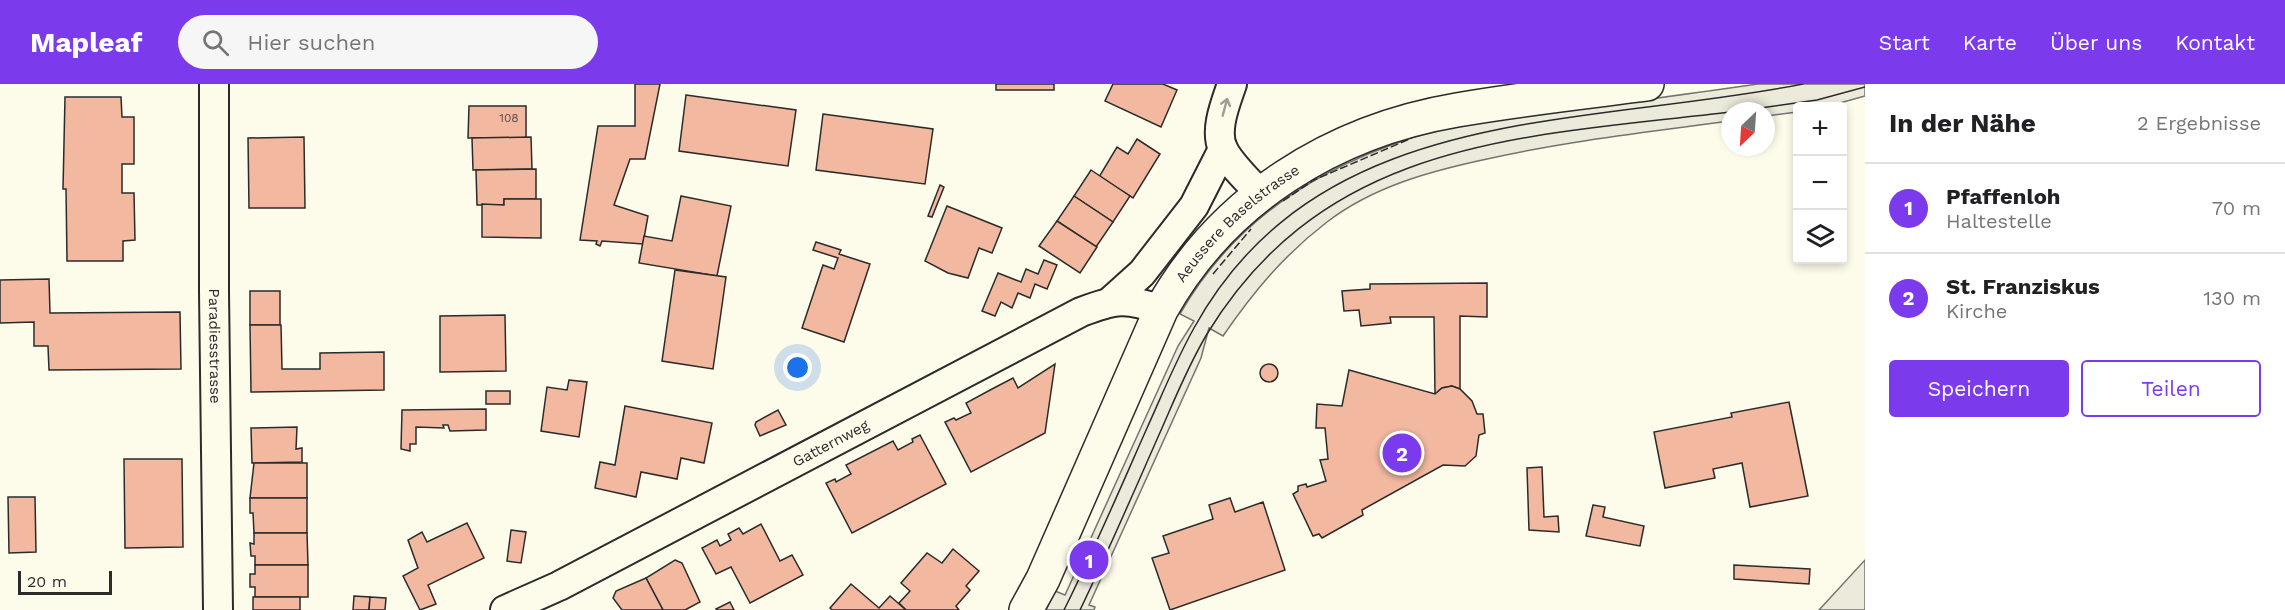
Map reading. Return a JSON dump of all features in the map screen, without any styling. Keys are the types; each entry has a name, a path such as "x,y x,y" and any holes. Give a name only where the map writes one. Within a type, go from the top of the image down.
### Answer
{"main road":[{"name":"Aeussere Baselstrasse","path":"1026,610 1043,579 1161,310 1196,254 1259,193 1342,143 1387,128 1455,110 1647,84"}],"street":[{"name":"Paradiesstrasse","path":"214,84 218,610"},
{"path":"1232,84 1223,109 1220,134 1223,149 1259,193"},
{"path":"1112,300 1142,273 1194,206 1223,149"},
{"name":"Gatternweg","path":"505,610 570,580 1081,312 1112,300 1134,300 1161,310"}],"shaded area":[{"path":"1758,84 1865,84 1865,96 1843,102 1793,102 1793,113 1775,115 1775,102 1721,102 1721,122 1577,142 1466,164 1384,189 1345,209 1297,247 1270,274 1223,336 1209,328 1201,358 1089,605 1095,607 1094,610 1046,610 1055,591 1065,595 1178,346 1194,321 1180,314 1204,277 1262,216 1296,192 1332,171 1410,138 1452,126 1495,118"},
{"path":"1865,560 1865,610 1819,610"}],"building":[{"path":"635,84 660,84 645,159 630,159 614,205 648,216 643,244 602,241 600,246 596,244 597,241 580,240 598,126 635,126"},
{"path":"996,84 1054,84 1054,90 996,90"},
{"path":"1113,84 1163,84 1177,90 1161,127 1105,101"},
{"path":"686,95 796,110 788,166 679,151"},
{"path":"65,97 121,97 122,117 134,117 134,164 122,164 122,193 134,193 135,240 123,241 123,261 67,261 66,189 63,189"},
{"path":"469,106 526,106 526,138 468,138"},
{"path":"823,114 933,129 925,184 816,170"},
{"path":"304,137 305,208 249,208 248,138"},
{"path":"531,137 532,169 473,170 472,138"},
{"path":"1137,139 1160,154 1133,198 1099,177 1117,147 1128,154"},
{"path":"536,169 536,199 504,199 504,205 477,205 476,170"},
{"path":"1091,170 1130,196 1113,222 1074,196"},
{"path":"940,185 944,187 932,217 928,216"},
{"path":"681,196 731,206 717,276 639,263 644,236 672,241"},
{"path":"1074,196 1113,222 1096,247 1057,221"},
{"path":"504,199 541,199 541,238 482,237 482,204 504,205"},
{"path":"947,206 1002,228 992,253 979,248 968,278 948,273 925,261"},
{"path":"1057,221 1097,247 1080,273 1039,246"},
{"path":"816,242 841,250 839,254 870,264 844,342 802,328 823,265 834,269 838,258 813,250"},
{"path":"1044,260 1057,265 1047,289 1035,284 1030,298 1018,293 1012,308 1001,302 995,316 982,311 998,273 1021,282 1026,269 1038,274"},
{"path":"675,270 726,277 713,369 662,361"},
{"path":"49,279 50,313 180,312 181,369 49,370 48,346 34,346 34,322 0,323 0,280"},
{"path":"1487,283 1487,317 1460,316 1460,389 1452,386 1442,388 1435,394 1434,317 1390,317 1391,323 1361,326 1359,310 1344,311 1342,291 1370,289 1370,284"},
{"path":"250,291 280,291 280,325 250,325"},
{"path":"505,315 506,371 440,372 440,316"},
{"path":"250,325 281,325 282,369 320,369 320,353 384,352 384,390 251,392"},
{"path":"1055,364 1045,433 971,472 945,422 971,413 966,403 992,389 1013,378 1018,388"},
{"path":"1269,364 1275,367 1278,373 1275,379 1269,382 1263,379 1260,373 1263,367"},
{"path":"1349,370 1435,394 1442,388 1452,386 1460,389 1472,401 1477,414 1483,414 1485,433 1479,435 1476,456 1465,466 1443,465 1362,510 1363,515 1322,538 1319,534 1313,536 1293,494 1298,491 1298,486 1306,484 1307,487 1326,481 1320,460 1328,459 1325,428 1316,428 1317,404 1342,406"},
{"path":"569,380 587,382 579,437 541,431 547,387 567,390"},
{"path":"486,391 510,391 510,404 486,404"},
{"path":"1789,402 1808,496 1750,507 1742,463 1713,469 1715,478 1665,488 1654,432 1732,417 1731,413"},
{"path":"625,406 712,423 704,463 681,458 677,479 641,472 636,497 595,488 600,462 615,465"},
{"path":"486,409 486,430 450,431 448,425 443,425 444,428 416,427 416,444 410,444 410,451 401,449 402,410"},
{"path":"778,410 786,425 760,436 756,422"},
{"path":"297,427 296,449 302,448 302,462 252,463 251,428"},
{"path":"920,435 946,484 852,533 826,483 835,479 836,482 851,474 846,465 893,441 898,450 913,442 912,439"},
{"path":"124,459 182,459 183,547 125,548"},
{"path":"254,463 307,463 307,498 250,498"},
{"path":"1542,467 1544,517 1558,516 1559,532 1529,530 1527,468"},
{"path":"8,497 35,497 36,552 9,553"},
{"path":"250,498 307,498 307,533 254,533"},
{"path":"1230,498 1235,512 1263,502 1285,570 1170,610 1152,558 1169,553 1163,536 1213,519 1209,505"},
{"path":"1593,505 1605,507 1603,517 1644,526 1640,546 1586,536"},
{"path":"467,523 484,558 428,585 436,604 420,610 403,576 418,568 408,540 422,532 427,542"},
{"path":"761,524 780,561 792,555 803,575 750,603 731,567 716,574 702,548 717,540 720,546 731,540 728,534 739,528 743,534"},
{"path":"511,530 526,532 521,563 507,561"},
{"path":"254,533 307,533 308,565 255,565 255,556 251,556 250,543 254,544"},
{"path":"953,549 979,571 966,586 970,590 956,606 959,610 906,610 899,603 910,591 901,583 927,553 942,563"},
{"path":"675,560 682,563 700,602 685,610 663,610 646,578"},
{"path":"255,565 308,565 308,597 255,597 255,587 250,587 250,574 255,574"},
{"path":"1734,565 1810,569 1809,584 1734,579"},
{"path":"646,578 663,610 622,610 613,598 616,591"},
{"path":"851,584 879,608 890,596 906,610 832,610 830,608"},
{"path":"354,596 370,597 369,610 353,610"},
{"path":"253,597 300,597 300,610 253,610"},
{"path":"370,597 386,598 385,610 369,610"},
{"path":"730,602 734,610 716,609"}],"tram line":[{"path":"1064,610 1194,328 1247,254 1311,200 1384,163 1463,137 1547,121 1719,98 1803,84"},
{"path":"1775,106 1817,100 1865,87"},
{"path":"1080,610 1183,380 1207,334 1256,269 1311,220 1371,184 1437,158 1506,141 1721,113"}],"fence":[{"path":"1283,201 1314,180 1412,138"},
{"path":"1213,274 1251,229"}],"place":[{"name":"St. Franziskus","path":"1402,453"},
{"name":"Pfaffenloh","path":"1089,560"}]}
